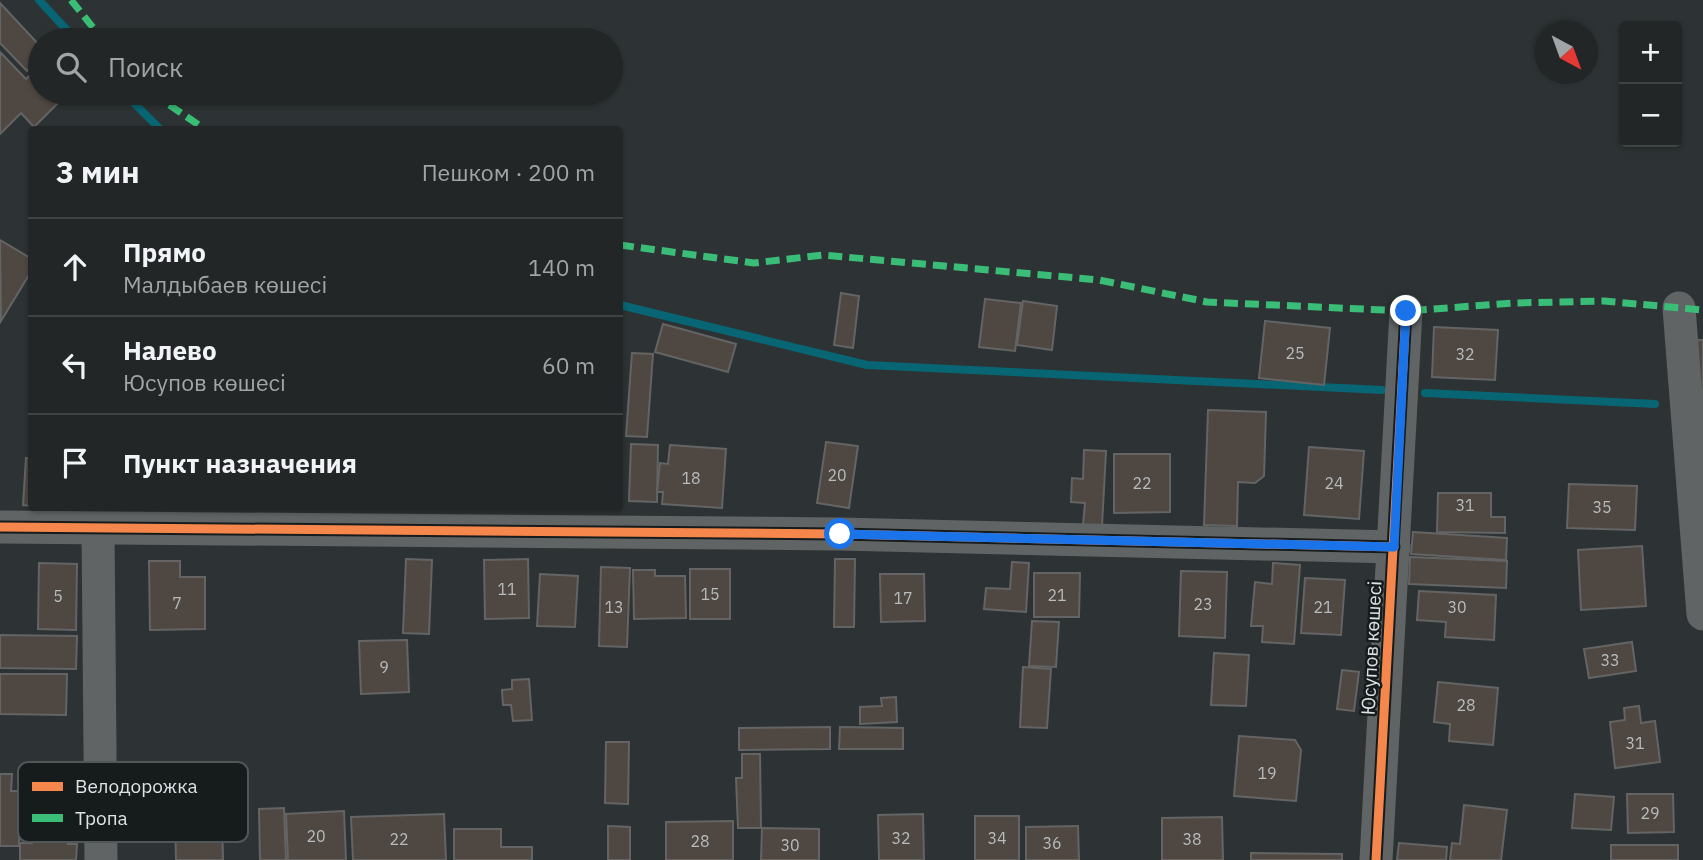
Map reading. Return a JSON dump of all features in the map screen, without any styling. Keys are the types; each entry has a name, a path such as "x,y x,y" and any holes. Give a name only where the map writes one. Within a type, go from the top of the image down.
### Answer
{"street":[{"path":"1679,308 1703,614"},
{"name":"Юсупов көшесі","path":"1376,860 1406,311"},
{"path":"0,527 840,534 1394,547"},
{"path":"98,529 100,762"},
{"path":"101,842 101,860"}],"building":[{"path":"0,3 28,33 27,71 0,43"},
{"path":"0,52 26,79 28,77 28,105 56,105 35,126 21,113 0,134"},
{"path":"0,240 28,257 28,277 1,321"},
{"path":"841,293 859,296 853,348 834,345"},
{"path":"985,299 1021,303 1015,351 979,347"},
{"path":"1023,301 1057,306 1052,350 1017,345"},
{"path":"1265,321 1330,328 1324,385 1259,378"},
{"path":"663,324 736,344 728,372 655,352"},
{"path":"1434,327 1498,330 1495,380 1432,377"},
{"path":"1693,340 1703,340 1703,432"},
{"path":"632,353 653,354 647,437 626,436"},
{"path":"1208,410 1266,412 1264,476 1255,483 1238,482 1237,526 1204,525"},
{"path":"826,442 858,446 849,508 817,503"},
{"path":"631,444 658,445 657,502 629,501"},
{"path":"670,445 726,449 722,508 662,504 663,492 657,492 660,463 668,464"},
{"path":"1309,447 1364,451 1359,519 1304,515"},
{"path":"1084,450 1106,451 1102,526 1083,525 1085,503 1071,502 1072,478 1083,479"},
{"path":"1114,454 1170,454 1170,512 1114,513"},
{"path":"26,458 28,506 23,505"},
{"path":"1569,484 1637,486 1635,530 1567,528"},
{"path":"1438,493 1491,493 1491,517 1505,517 1505,533 1437,532"},
{"path":"1413,532 1507,538 1506,560 1411,554"},
{"path":"1642,546 1646,606 1581,610 1578,550"},
{"path":"1410,557 1507,561 1506,588 1409,584"},
{"path":"406,559 432,560 429,634 403,633"},
{"path":"528,559 529,618 485,619 484,560"},
{"path":"835,559 855,559 854,627 834,627"},
{"path":"149,561 180,561 180,577 205,577 205,629 150,630"},
{"path":"1012,562 1029,563 1026,612 984,609 986,588 1010,589"},
{"path":"39,563 77,564 76,630 38,629"},
{"path":"1273,563 1300,565 1294,644 1262,642 1263,626 1251,626 1255,582 1272,584"},
{"path":"601,567 630,568 627,647 599,646"},
{"path":"690,569 730,569 730,619 690,619"},
{"path":"633,570 655,570 655,576 685,576 686,618 634,619"},
{"path":"1181,571 1227,572 1225,638 1179,636"},
{"path":"1034,573 1080,573 1079,617 1034,617"},
{"path":"540,574 578,576 575,627 537,626"},
{"path":"880,574 924,574 925,621 881,622"},
{"path":"1305,578 1345,580 1341,635 1301,633"},
{"path":"1419,591 1496,595 1494,640 1445,637 1446,622 1417,620"},
{"path":"1032,621 1059,622 1056,667 1029,666"},
{"path":"0,635 77,636 76,669 0,668"},
{"path":"407,640 409,692 361,694 359,641"},
{"path":"1632,642 1636,671 1589,678 1584,649"},
{"path":"1214,653 1249,655 1246,706 1211,705"},
{"path":"1023,667 1051,669 1047,728 1020,727"},
{"path":"1342,670 1359,672 1354,711 1337,709"},
{"path":"0,674 67,674 66,715 0,714"},
{"path":"529,679 532,720 513,721 511,705 503,705 502,690 512,689 512,680"},
{"path":"1438,682 1498,688 1493,745 1449,741 1450,724 1434,722"},
{"path":"896,697 897,722 860,724 860,707 882,706 881,698"},
{"path":"1639,706 1641,723 1655,721 1660,762 1615,768 1610,722 1625,720 1624,708"},
{"path":"830,727 830,749 739,750 739,728"},
{"path":"840,727 903,728 903,749 839,749"},
{"path":"1239,736 1295,740 1301,750 1296,801 1234,796"},
{"path":"606,742 629,742 628,804 605,803"},
{"path":"742,754 760,754 761,828 738,828 736,778 742,778"},
{"path":"0,774 12,774 11,791 18,791 19,846 0,846"},
{"path":"1575,794 1614,797 1611,830 1572,828"},
{"path":"1627,794 1673,794 1674,832 1628,833"},
{"path":"1464,805 1507,810 1501,860 1450,860 1452,843 1460,844"},
{"path":"284,808 286,860 260,860 259,809"},
{"path":"344,811 346,860 288,860 286,814"},
{"path":"444,814 446,860 353,860 351,817"},
{"path":"923,814 924,860 879,860 878,815"},
{"path":"975,816 1019,816 1019,860 975,860"},
{"path":"1222,817 1223,860 1162,860 1162,818"},
{"path":"733,821 733,860 666,860 666,822"},
{"path":"608,826 630,827 630,860 608,860"},
{"path":"1078,826 1079,860 1026,860 1026,827"},
{"path":"762,828 819,829 819,860 761,860"},
{"path":"454,829 501,829 501,847 532,847 532,860 454,860"},
{"path":"176,842 223,842 223,860 176,860"},
{"path":"20,843 77,844 76,860 20,860"},
{"path":"1399,843 1447,847 1446,860 1397,860"},
{"path":"1611,845 1678,845 1678,860 1611,860"},
{"path":"1251,853 1342,854 1342,860 1251,860"}],"waterway":[{"path":"39,0 65,28"},
{"path":"136,105 157,126"},
{"path":"623,306 867,365 1382,390"},
{"path":"1425,393 1655,404"}],"marked path":[{"path":"71,0 93,28"},
{"path":"170,105 200,126"},
{"path":"623,245 754,263 823,255 1099,280 1207,302 1406,311 1514,303 1604,301 1703,310"}],"cycle path":[{"path":"1376,860 1406,311"},
{"path":"0,527 840,534 1394,547"}],"route":[{"path":"840,534 1394,547 1406,311"}]}
